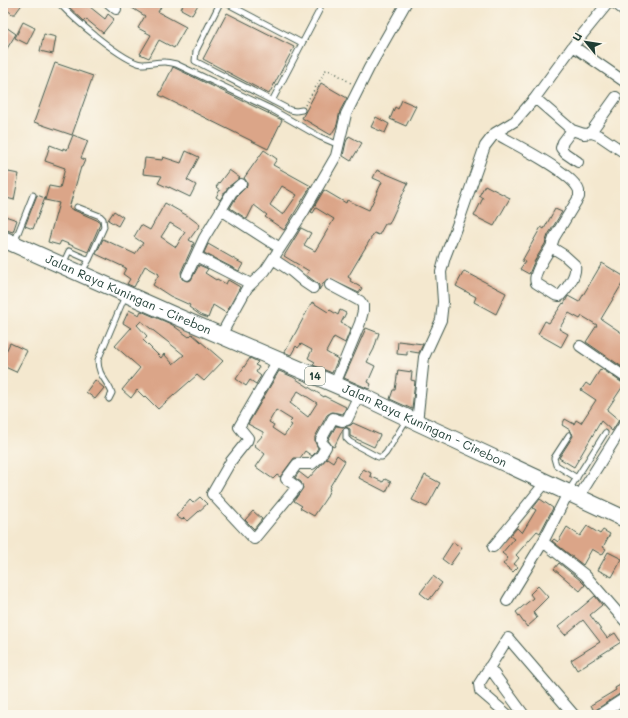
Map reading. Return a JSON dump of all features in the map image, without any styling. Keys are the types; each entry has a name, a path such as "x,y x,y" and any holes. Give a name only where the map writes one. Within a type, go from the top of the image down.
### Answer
{"highway":[{"name":"Jalan Raya Kuningan - Cirebon","path":"8,241 62,265 85,266 126,294 335,384 625,519"}],"street":[{"path":"221,335 247,288 265,270 273,259 303,213 336,156 346,114 406,3"},
{"path":"412,420 424,357 441,320 443,302 441,272 485,146 495,134 515,121 535,98 573,46 608,3"},
{"path":"615,3 625,11"},
{"path":"573,46 625,82"},
{"path":"592,133 593,129 616,97"},
{"path":"535,98 572,130 584,134 592,133 600,136 625,153"},
{"path":"572,130 563,142 561,148 565,153 578,162"},
{"path":"495,134 548,162 564,174 579,191 579,197 554,238 535,274 534,281 536,283 555,295 560,296 573,277 575,265 564,255 550,247"},
{"path":"187,275 204,238 232,192 241,184"},
{"path":"221,210 280,248"},
{"path":"196,256 251,284"},
{"path":"273,259 313,288"},
{"path":"330,285 360,301 363,305 360,323 335,384"},
{"path":"580,346 625,377"},
{"path":"278,360 239,427 248,438 247,441 231,461 213,492 214,497 254,539 297,487 286,479 297,464 312,464 320,457 326,447 321,440 333,418 342,421 347,420 361,396"},
{"path":"507,601 573,495 625,423"},
{"path":"493,547 545,483"},
{"path":"543,542 585,575 625,621"},
{"path":"508,715 480,691 479,684 508,638 574,715"},
{"path":"489,667 524,715"},
{"path":"599,715 625,698"}],"lane":[{"path":"59,3 70,15 114,50 127,58 142,64 165,62 176,64 270,109 320,137 339,145"},
{"path":"220,3 196,51 195,61 290,110 296,112 302,110"},
{"path":"226,3 302,43"},
{"path":"272,101 320,9"},
{"path":"8,241 33,195"},
{"path":"78,208 100,216 103,219 104,227 85,266"},
{"path":"109,399 112,393 98,368 98,360 126,294"},
{"path":"353,418 361,396"},
{"path":"346,431 346,438 350,442 378,458 382,457 386,453 412,420"},
{"path":"573,495 577,478 605,433"},
{"path":"569,434 554,458 556,465 577,478"}],"path":[{"path":"302,110 326,70 332,71 360,88"}],"building":[{"path":"3,3 23,3 15,14 12,14 3,6"},
{"path":"72,3 85,3 105,19 108,14 114,19 103,33 86,19 84,21 69,7"},
{"path":"124,3 163,3 158,12 186,27 174,48 159,40 149,58 140,54 151,35 138,28 145,16"},
{"path":"184,3 199,3 192,15 181,9"},
{"path":"227,13 294,47 269,94 203,59"},
{"path":"23,22 35,28 27,44 15,38"},
{"path":"6,27 16,34 3,55 3,32"},
{"path":"44,34 56,37 53,54 40,51"},
{"path":"55,63 93,76 72,135 34,122"},
{"path":"173,67 282,120 268,149 159,95"},
{"path":"321,83 347,98 340,111 337,125 331,135 302,118"},
{"path":"402,100 416,106 406,126 390,119 395,107 398,109"},
{"path":"376,117 389,124 385,133 371,127"},
{"path":"73,135 88,141 81,158 85,160 81,167 69,208 99,221 100,224 88,252 61,241 59,245 48,242 59,203 45,200 49,186 60,188 65,168 45,161 50,145 67,150"},
{"path":"349,136 362,143 351,161 343,156"},
{"path":"264,150 277,159 273,165 311,186 284,230 265,217 267,215 254,205 247,219 230,208 237,196 247,186 247,182 244,178","holes":["282,186 297,195 283,215 270,205"]},
{"path":"186,151 199,157 187,180 196,185 190,197 158,183 162,176 143,174 145,158 162,160 163,157 181,163"},
{"path":"229,170 240,178 228,187 220,200 216,197 220,190 216,187"},
{"path":"377,170 408,183 389,224 385,224 379,235 374,233 348,277 351,279 350,281 362,288 359,293 329,279 325,281 319,290 319,285 306,275 309,271 284,256 301,228 311,233 304,245 315,251 334,219 316,208 313,213 311,212 324,190 346,203 347,200 369,210 382,182 373,178"},
{"path":"3,171 19,174 14,200 3,197"},
{"path":"485,185 510,198 494,226 474,216 483,198 479,196"},
{"path":"37,195 45,198 33,229 25,226"},
{"path":"165,203 188,216 200,225 189,240 194,243 181,272 182,279 187,281 191,280 199,265 208,269 205,273 216,280 217,279 226,284 228,280 240,287 226,313 213,305 208,318 200,315 189,307 190,305 170,296 153,285 159,274 145,266 134,287 127,284 130,279 123,274 126,268 96,254 103,239 135,254 143,243 134,237 141,225 150,230","holes":["170,223 185,232 176,247 161,237"]},
{"path":"555,209 562,212 548,235 545,244 534,262 529,274 520,269 525,262 522,261 541,227 544,229"},
{"path":"114,211 123,217 118,226 108,220"},
{"path":"5,216 17,220 13,232 3,229"},
{"path":"208,244 243,264 239,271 204,253"},
{"path":"602,263 625,277 601,319 625,335 625,369 586,342 597,325 582,316 580,319 569,313 559,329 568,334 561,347 538,334 545,321 549,323 563,303 564,304 568,296 579,302"},
{"path":"464,271 506,293 496,314 474,302 476,297 456,286"},
{"path":"312,302 328,312 330,310 338,315 340,310 346,313 341,323 351,328 345,343 334,337 326,352 338,359 332,373 313,365 315,362 308,358 312,350 301,344 298,348 296,346 291,355 284,352"},
{"path":"129,310 139,315 141,311 171,324 189,337 192,334 223,361 204,381 197,375 158,409 137,390 131,398 122,390 140,368 115,346 131,328 123,323","holes":["141,321 184,355 173,364 164,354 161,358 143,340 147,336 137,325"]},
{"path":"366,328 379,333 374,349 367,362 375,366 368,382 371,384 369,389 344,378"},
{"path":"398,341 423,344 419,353 407,351 407,355 397,354"},
{"path":"10,343 27,351 16,372 3,366 3,358"},
{"path":"250,358 258,362 255,365 259,367 256,372 261,376 256,384 250,380 246,386 236,379"},
{"path":"602,369 621,382 625,383 607,410 619,420 612,431 601,421 574,467 559,458 573,436 569,431 570,430 562,425 565,419 574,424 576,420 581,423 596,400 581,390 586,383 590,386"},
{"path":"398,370 412,372 411,380 415,381 412,409 390,399 393,390 395,390"},
{"path":"279,371 293,377 324,397 346,407 343,414 332,412 327,415 315,437 315,442 318,448 312,456 305,451 300,458 294,458 280,477 277,475 273,479 256,467 265,454 254,445 263,435 263,432 248,424","holes":["298,391 317,403 308,417 290,403","276,410 292,420 289,423 292,425 284,436 272,428 274,425 269,422"]},
{"path":"95,380 104,388 95,399 86,392"},
{"path":"353,423 380,435 374,447 350,436 350,429 346,427 343,429 334,447 332,446 328,440 336,426 343,427"},
{"path":"337,455 345,461 329,488 330,489 326,498 314,516 300,508 302,506 294,501 303,488 301,482 295,478 299,472 308,479 327,458 333,462"},
{"path":"363,469 371,473 370,476 383,482 385,479 391,482 386,492 359,478"},
{"path":"425,475 440,483 427,507 412,500"},
{"path":"200,497 207,504 188,521 184,518 182,520 176,516 190,500 193,503"},
{"path":"540,499 553,508 540,533 537,531 516,555 519,558 514,564 518,567 513,572 503,564 508,558 502,553 514,539 510,536 517,528 522,533 536,510 533,508"},
{"path":"253,511 262,519 254,529 245,520"},
{"path":"587,526 600,534 603,530 610,534 603,547 606,549 602,555 592,549 583,565 552,541 554,539 558,542 567,527 580,536"},
{"path":"453,542 462,548 450,565 442,559"},
{"path":"608,552 622,559 612,577 598,570"},
{"path":"559,563 585,585 580,591 554,569"},
{"path":"433,576 442,583 429,600 420,593"},
{"path":"538,586 548,597 533,612 537,618 527,627 516,612 533,598 530,594"},
{"path":"595,596 602,605 590,615 607,638 615,633 621,642 577,670 571,660 600,642 583,620 565,635 558,627"},
{"path":"622,684 625,692 621,693 594,711 591,705 616,690 615,688"}]}
